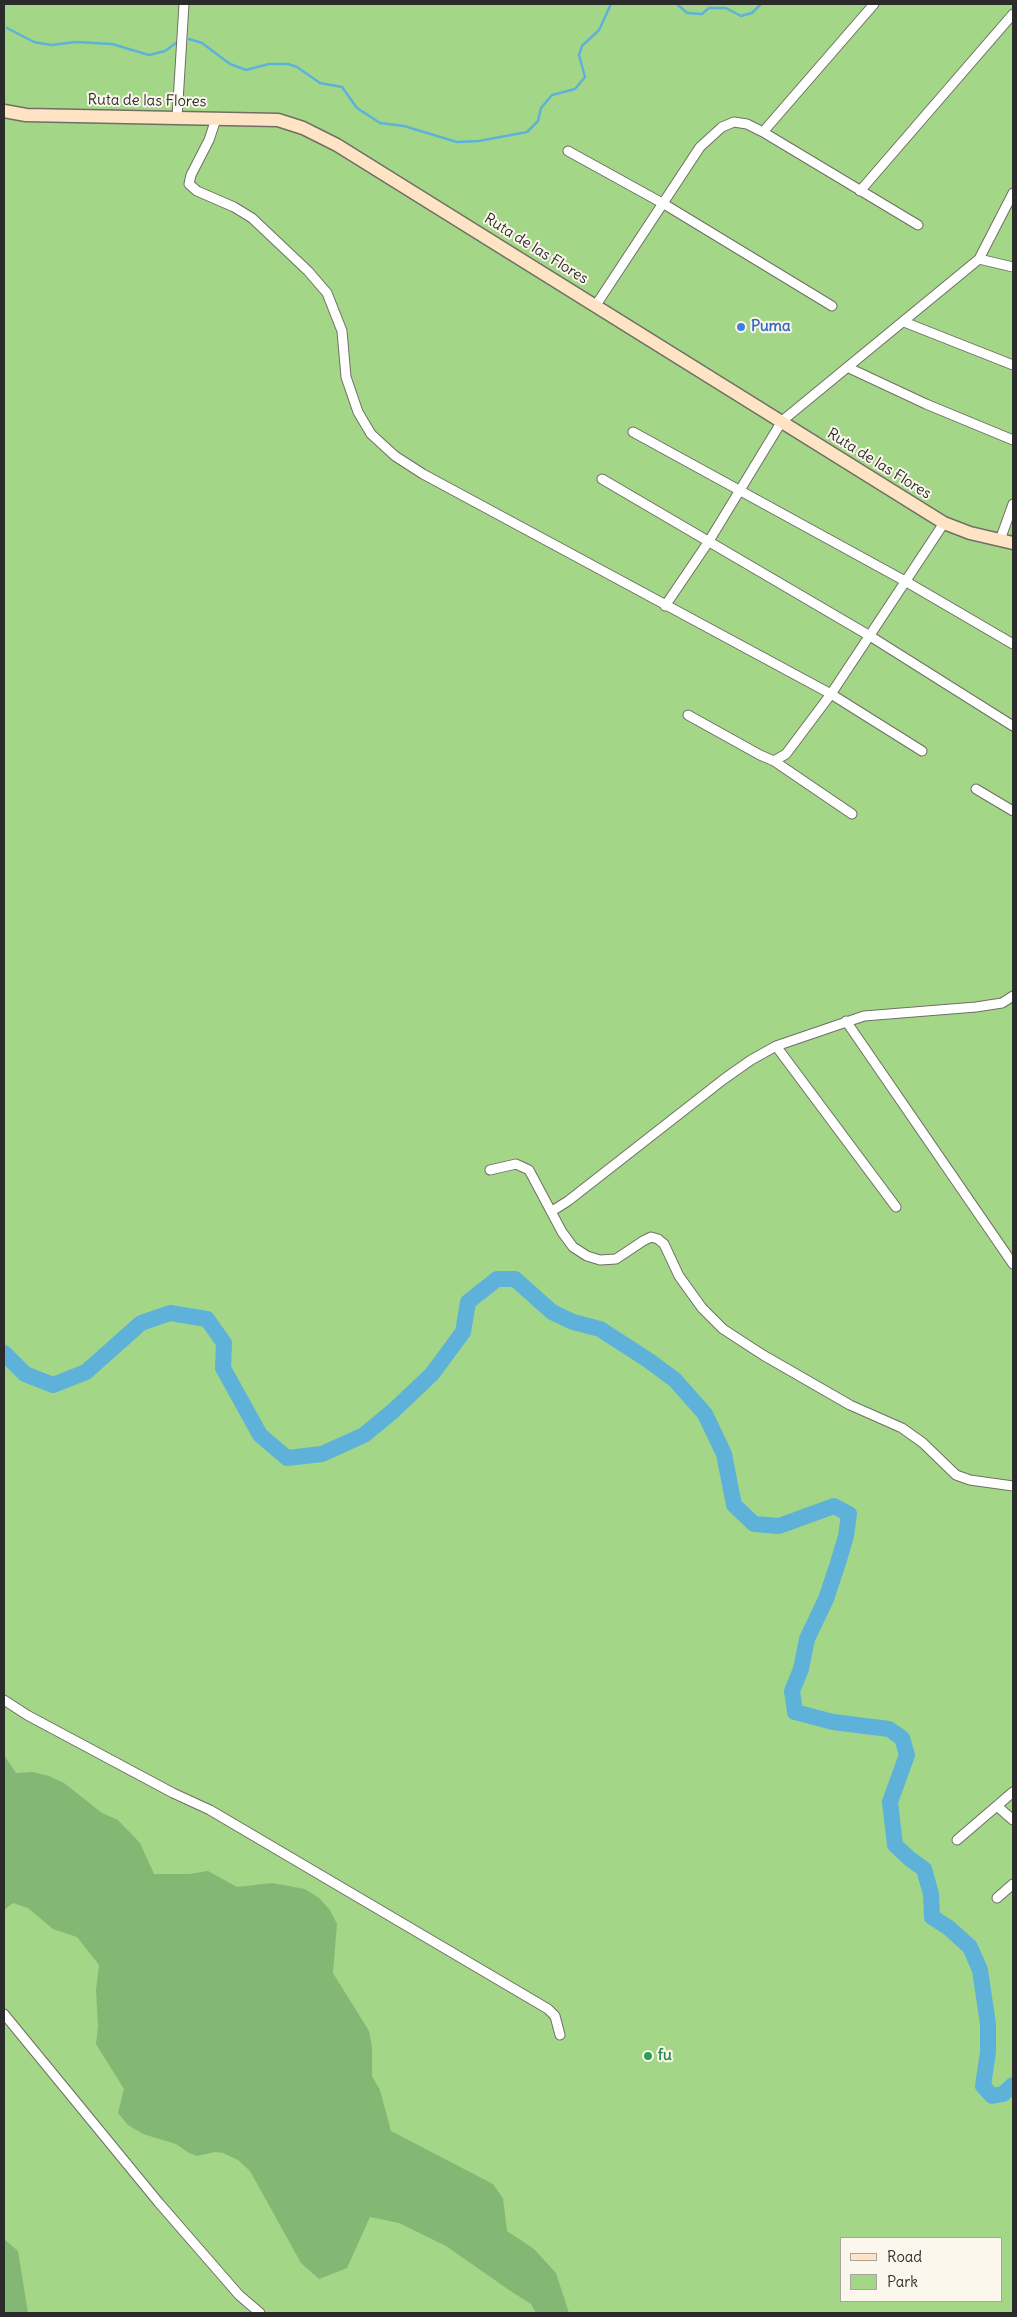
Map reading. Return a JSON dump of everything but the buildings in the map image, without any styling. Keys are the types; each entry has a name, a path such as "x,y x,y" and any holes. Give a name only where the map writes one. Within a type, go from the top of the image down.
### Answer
{"main road":[{"name":"Ruta de las Flores","path":"4,111 26,115 278,120 304,128 337,145 782,421 891,492 944,523 970,533 1013,542"}],"street":[{"path":"178,118 184,4"},
{"path":"764,132 874,4"},
{"path":"860,191 1013,14"},
{"path":"216,119 209,140 191,175 189,184 252,218 308,271 327,293 342,331 346,377 358,412 371,434 395,456 423,474 831,694 922,751"},
{"path":"596,305 700,147 722,127 734,122 747,124 764,132 918,226"},
{"path":"568,151 664,204 832,306"},
{"path":"666,606 782,421 849,368 979,259 983,247 1013,193"},
{"path":"979,259 1013,267"},
{"path":"904,322 1013,365"},
{"path":"849,368 926,404 1013,440"},
{"path":"633,432 1012,641"},
{"path":"602,479 870,636 1013,726"},
{"path":"1000,540 1013,504"},
{"path":"774,760 786,754 831,694 944,523"},
{"path":"688,715 760,756 774,760 852,814"},
{"path":"976,789 1013,812"},
{"path":"552,1211 568,1201 724,1079 750,1060 776,1046 846,1021 884,1013 976,1007 1002,1002 1013,996"},
{"path":"846,1021 1013,1264"},
{"path":"776,1046 896,1207"},
{"path":"490,1170 516,1164 523,1166 534,1176 562,1232 573,1247 587,1256 600,1260 616,1259 642,1241 651,1237 658,1239 664,1244 679,1276 702,1308 723,1329 763,1355 850,1405 902,1428 923,1443 956,1475 970,1480 1013,1486"},
{"path":"4,1700 87,1748 210,1810 548,2009 555,2016 560,2035"},
{"path":"957,1840 1013,1792"},
{"path":"997,1806 1013,1820"},
{"path":"996,1898 1013,1884"},
{"path":"4,2014 159,2203 239,2296 260,2313"}],"green space":[{"path":"4,4 1013,4 1013,2313 4,2313"},
{"path":"4,1755 16,1773 33,1772 49,1776 64,1783 102,1813 118,1820 140,1843 154,1874 189,1874 208,1871 237,1887 272,1883 305,1889 319,1898 330,1910 337,1924 333,1973 369,2031 372,2047 372,2076 380,2090 391,2131 493,2184 503,2198 507,2231 534,2249 556,2273 569,2313 536,2313 531,2304 446,2246 399,2223 370,2217 347,2268 319,2279 301,2263 250,2171 238,2160 223,2153 215,2152 197,2156 176,2144 143,2134 128,2125 118,2113 124,2089 96,2044 98,2026 96,1990 99,1965 77,1937 53,1929 28,1908 13,1903 4,1910"},
{"path":"4,2239 18,2251 28,2313 4,2313"}],"waterway":[{"path":"189,39 202,43 230,64 246,70 269,64 288,64 297,67 320,83 342,87 357,108 380,123 404,126 457,142 479,141 527,132 538,121 541,108 552,95 575,89 585,77 579,55 582,46 599,30 611,4"},
{"path":"677,4 687,13 702,14 709,8 726,8 741,16 752,13 761,4"},
{"path":"7,28 34,42 51,45 76,42 112,44 149,55 165,51 176,43"},
{"path":"4,1353 25,1374 53,1385 86,1372 141,1323 170,1313 207,1319 224,1343 223,1368 260,1435 287,1458 322,1454 364,1435 393,1411 432,1374 463,1332 468,1302 497,1279 515,1279 552,1312 573,1322 600,1329 648,1360 675,1380 705,1414 724,1454 734,1505 754,1524 779,1526 834,1506 849,1514 846,1536 838,1563 826,1599 807,1639 801,1669 792,1691 795,1712 833,1722 889,1729 902,1738 907,1755 890,1802 895,1845 924,1869 931,1894 932,1917 949,1928 970,1947 980,1970 988,2024 988,2052 983,2086 992,2096 1003,2094 1013,2085"}],"place":[{"name":"Puma","path":"741,327"},
{"name":"fu","path":"648,2056"}]}
